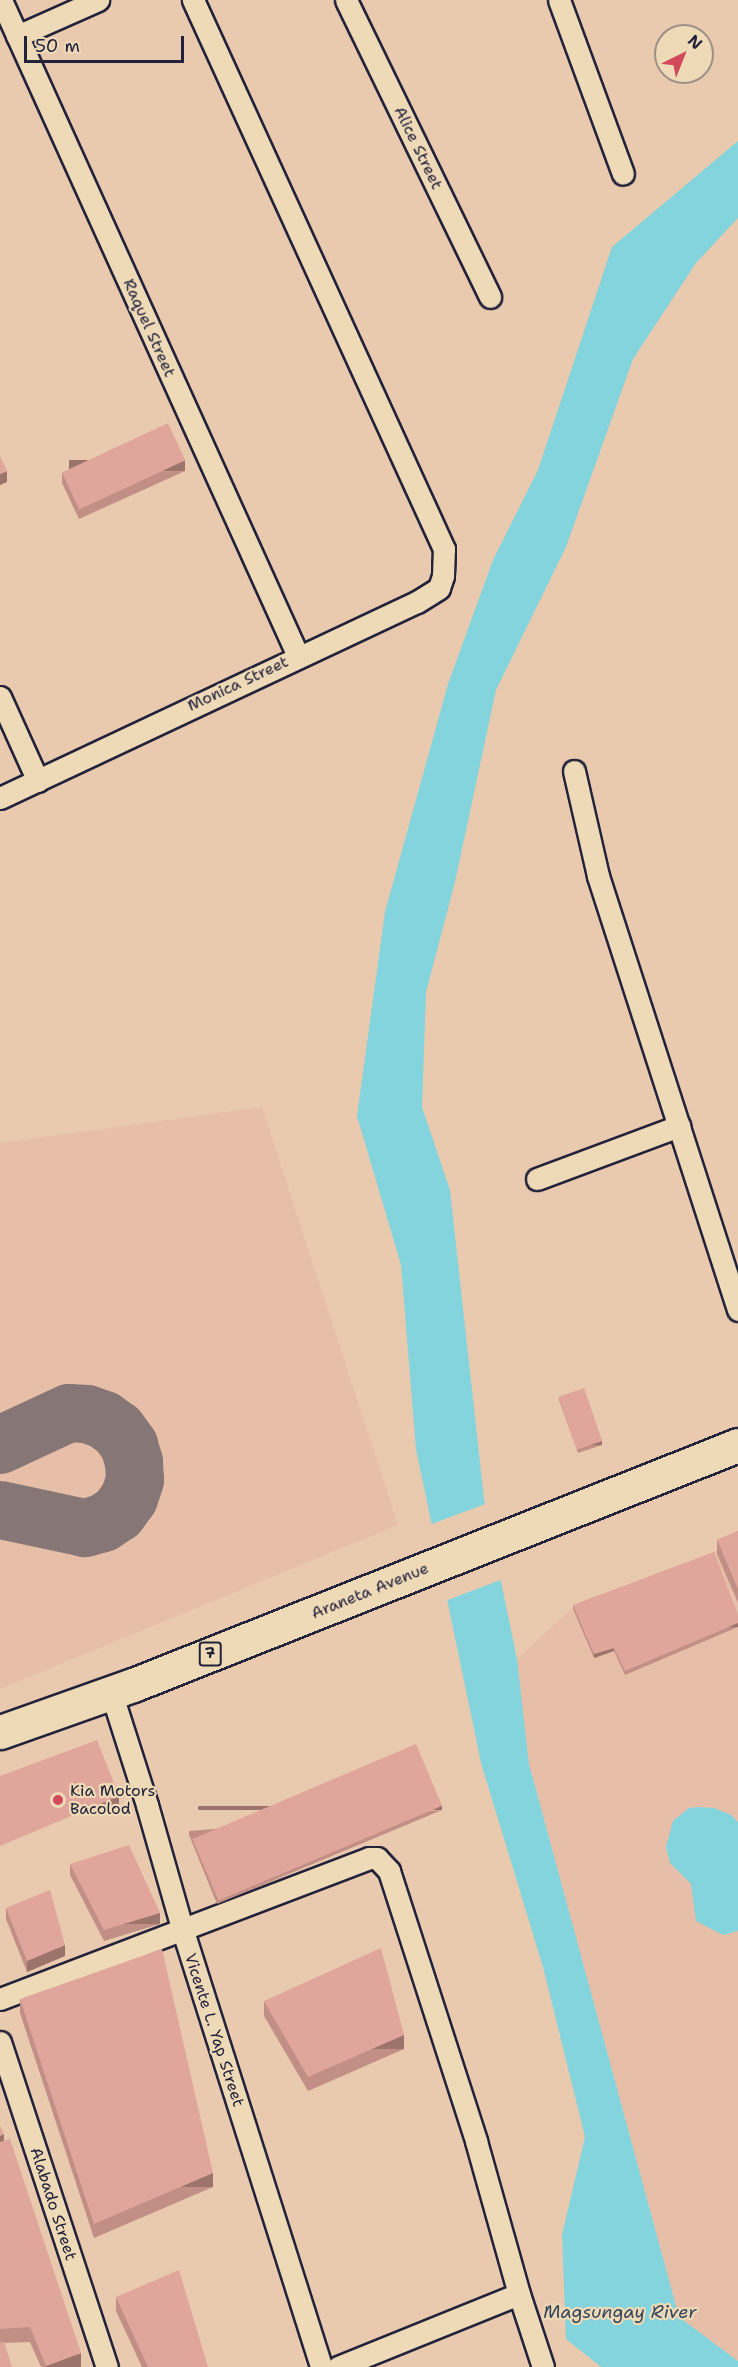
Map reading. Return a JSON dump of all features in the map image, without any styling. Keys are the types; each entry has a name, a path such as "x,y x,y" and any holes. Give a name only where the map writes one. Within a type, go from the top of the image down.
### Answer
{"main road":[{"name":"Araneta Avenue","path":"0,1732 111,1692 738,1445"}],"street":[{"name":"Raquel Street","path":"1,0 298,656"},
{"path":"17,36 98,0"},
{"name":"Monica Street","path":"0,798 387,616 439,588 445,566 444,549 193,0"},
{"name":"Alice Street","path":"346,0 490,297"},
{"path":"559,0 623,174"},
{"path":"0,697 38,781"},
{"path":"574,771 598,876 738,1310"},
{"path":"537,1179 679,1126"},
{"name":"Vicente L. Yap Street","path":"111,1692 147,1805 182,1928 321,2367"},
{"path":"0,1999 369,1858 377,1858 388,1871 476,2140 519,2294 543,2367"},
{"name":"Alabado Street","path":"0,2042 107,2367"},
{"path":"338,2367 519,2294"}],"shaded area":[{"path":"262,1107 398,1525 0,1689 0,1143"},
{"path":"738,1543 738,2361 679,2317 529,1764 517,1659 578,1603"}],"water":[{"name":"Magsungay River","path":"738,141 738,218 696,263 633,359 566,547 496,690 455,882 426,992 422,1107 450,1190 484,1499 517,1659 529,1764 679,2317 738,2361 738,2367 601,2367 566,2339 562,2235 585,2137 543,1967 481,1763 416,1449 401,1265 357,1116 385,912 448,684 493,560 538,470 612,247"},
{"path":"689,1808 714,1808 731,1815 738,1822 738,1931 723,1935 696,1921 691,1884 670,1863 666,1847 673,1821"}],"pier":[{"path":"488,1503 503,1579 445,1601 429,1525"}],"building":[{"path":"168,423 185,460 79,510 62,472"},
{"path":"0,456 7,471 0,474"},
{"path":"584,1388 602,1441 577,1450 558,1397"},
{"path":"738,1531 738,1589 717,1540"},
{"path":"714,1552 738,1615 738,1623 625,1671 614,1648 594,1654 573,1605"},
{"name":"Kia Motors Bacolod","path":"97,1740 119,1796 0,1846 0,1776"},
{"path":"416,1744 442,1806 218,1901 192,1839"},
{"path":"129,1845 160,1913 104,1930 70,1864"},
{"path":"50,1890 65,1945 27,1961 6,1908"},
{"path":"381,1948 404,2035 308,2077 264,2001"},
{"path":"162,1949 213,2173 94,2224 20,1999"},
{"path":"10,2139 81,2353 46,2366 30,2327 0,2329 0,2142"},
{"path":"179,2270 208,2367 148,2367 116,2297"},
{"path":"4,2341 12,2367 0,2367 0,2343"}],"taxiway":[{"path":"0,1445 69,1413 87,1414 104,1420 118,1430 129,1445 134,1462 135,1480 129,1498 118,1513 103,1523 85,1528 0,1510"}],"place":[{"name":"Kia Motors Bacolod","path":"58,1800"}]}
